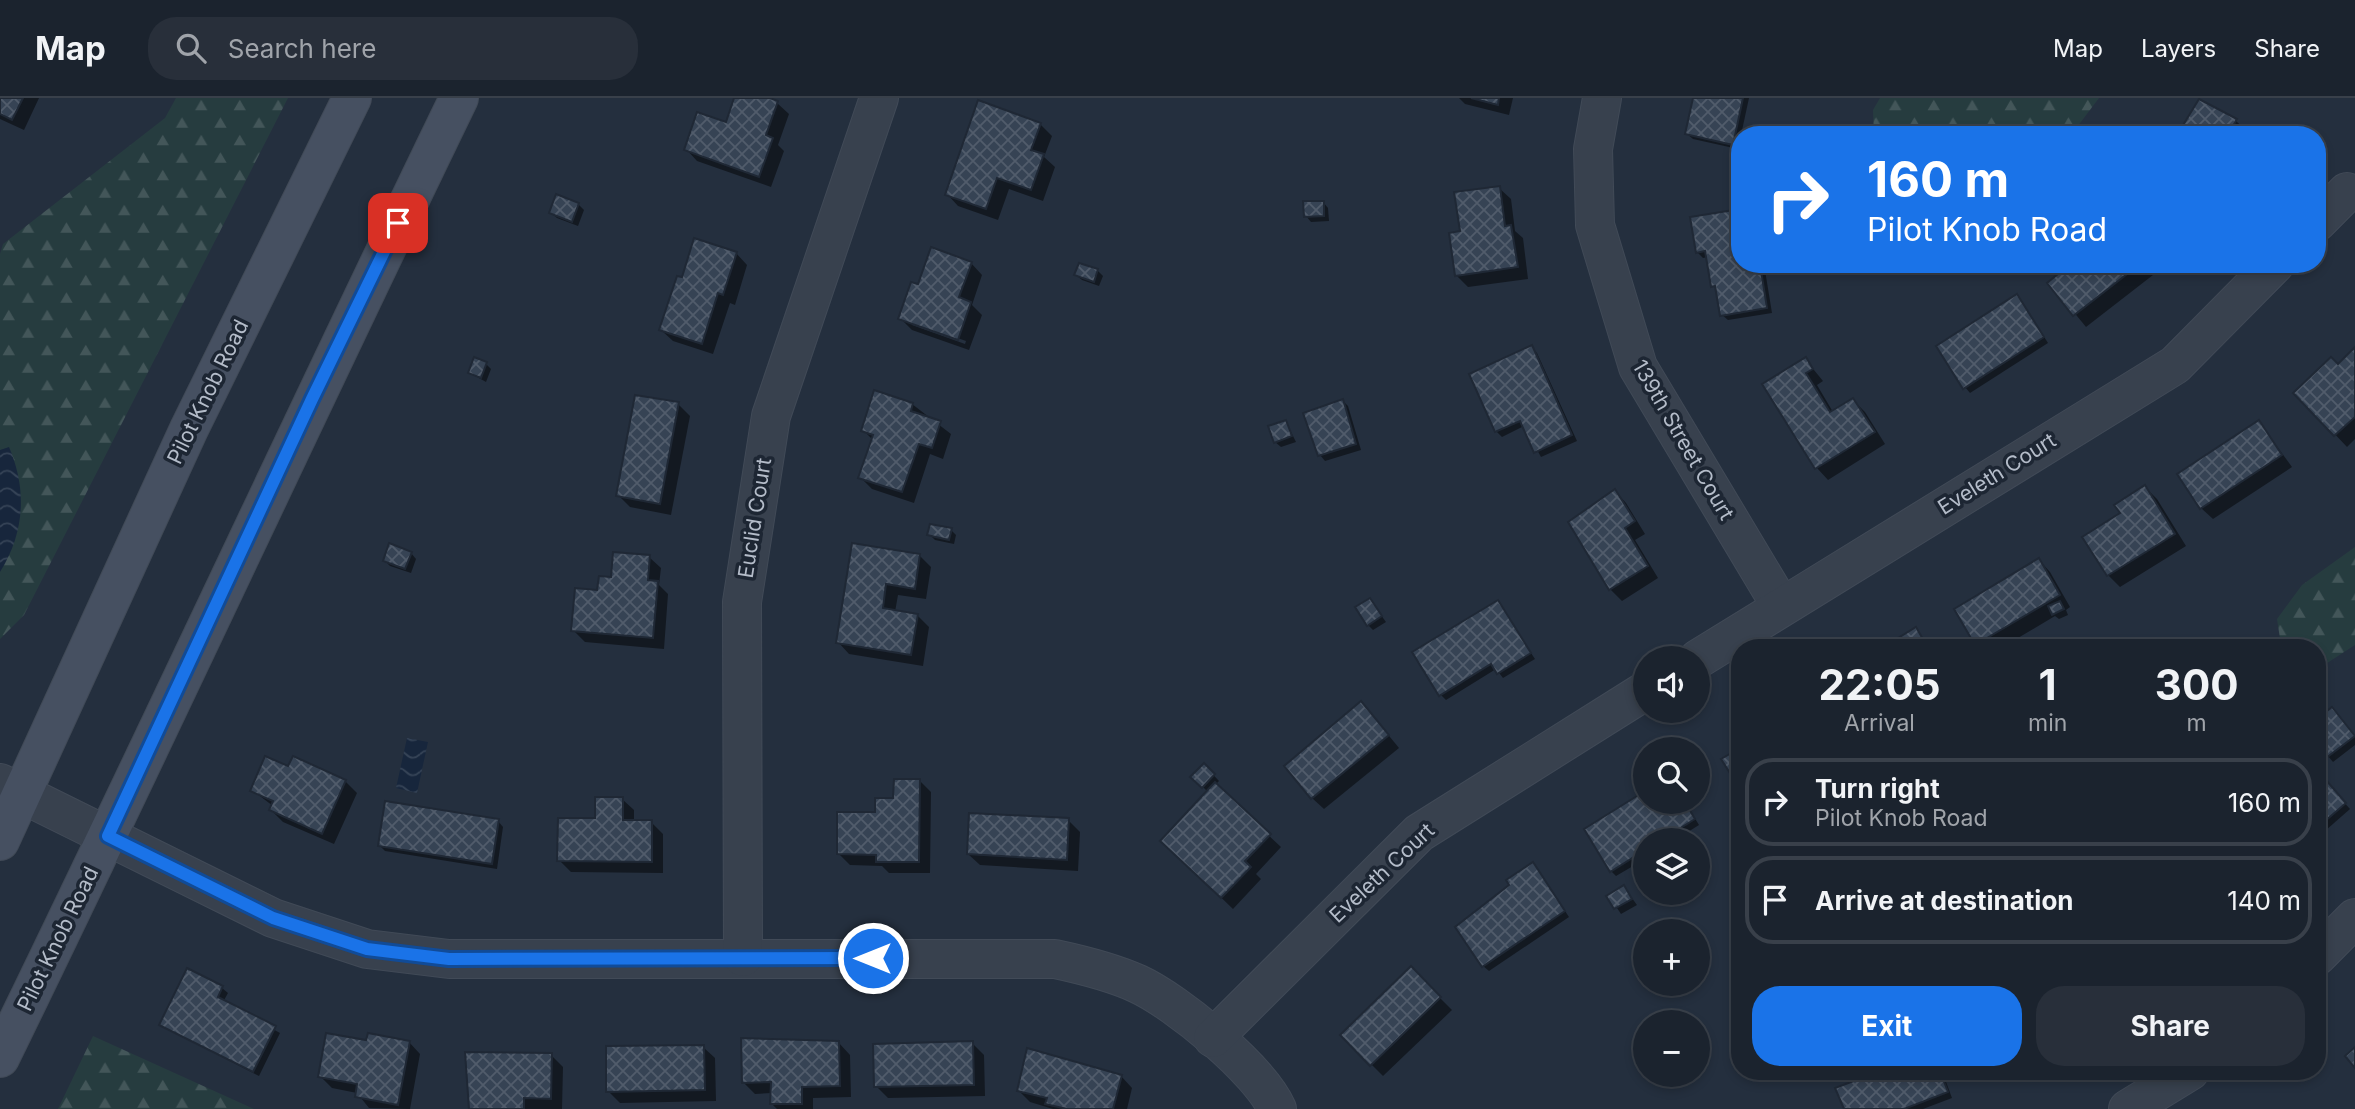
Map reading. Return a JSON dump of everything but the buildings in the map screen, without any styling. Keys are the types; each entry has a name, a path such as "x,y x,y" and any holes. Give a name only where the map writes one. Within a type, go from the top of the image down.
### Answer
{"main road":[{"name":"Pilot Knob Road","path":"0,841 10,788 352,98"},
{"name":"Pilot Knob Road","path":"0,1058 108,836 312,399 459,98"}],"street":[{"name":"Euclid Court","path":"743,957 742,602 771,416 879,98"},
{"name":"139th Street Court","path":"1602,98 1593,149 1595,225 1638,367 1781,607"},
{"path":"2326,213 2347,192"},
{"name":"Eveleth Court","path":"1710,651 2175,365 2266,273"},
{"name":"Eveleth Court","path":"1213,1038 1419,832 1633,698"},
{"path":"10,788 273,918 367,949 449,959 1055,959 1139,984 1167,1002 1240,1060 1277,1109"},
{"path":"2326,947 2355,918"},
{"path":"2128,1109 2175,1080"}],"green space":[{"path":"176,98 288,98 24,615 0,639 0,254 3,244 165,118"},
{"path":"1880,98 2099,98 2078,126 1874,126 1873,110"},
{"path":"2355,547 2355,645 2326,664 2326,639 2280,639 2277,619 2302,585"},
{"path":"93,1036 254,1109 58,1109"}],"water":[{"path":"9,447 19,479 21,510 14,542 0,572 0,450"},
{"path":"407,738 428,742 417,793 396,788"}],"route":[{"path":"398,223 312,399 108,836 273,918 367,949 449,959 873,958"}]}
